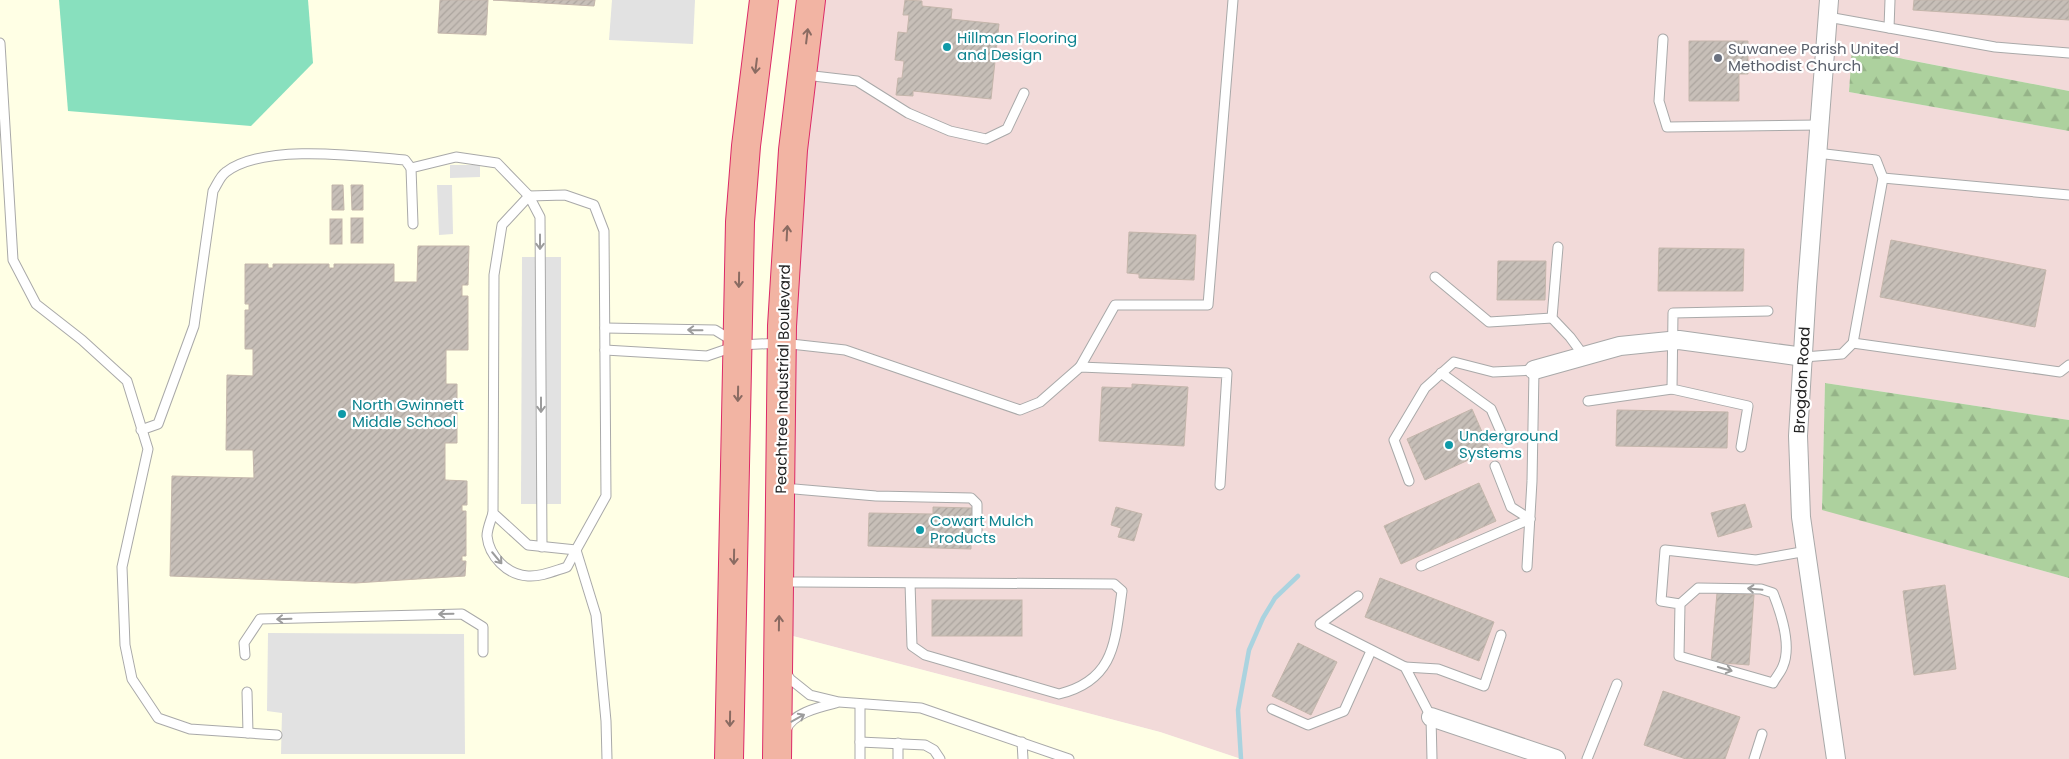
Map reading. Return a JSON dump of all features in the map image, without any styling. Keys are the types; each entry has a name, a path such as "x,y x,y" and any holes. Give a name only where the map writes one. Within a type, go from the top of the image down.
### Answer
{"highway":[{"path":"730,759 740,222 746,146 764,0"},
{"name":"Peachtree Industrial Boulevard","path":"777,756 782,343 787,225 811,0"}],"street":[{"name":"Brogdon Road","path":"1829,8 1798,436 1801,517 1836,759"},
{"path":"1534,370 1620,346 1671,341 1804,357"},
{"path":"1431,717 1556,759"}],"lane":[{"path":"605,350 707,356 739,345 782,343 845,350 1020,410 1040,402 1080,367 1115,305 1208,305 1233,0"},
{"path":"1889,28 1890,0"},
{"path":"1829,8 1889,28 1995,47 2069,53"},
{"path":"1662,39 1659,101 1667,127 1819,126"},
{"path":"0,44 13,260 36,304 82,340 127,381 148,449 122,567 125,645 132,679 158,718 190,729 277,735"},
{"path":"802,75 858,81 908,113 950,131 986,138 1006,129 1024,93"},
{"path":"1804,357 1842,354 1853,343 1884,178 1876,160 1817,153"},
{"path":"142,430 158,424 194,326 213,191 225,172 251,159 298,154 352,155 405,160 411,168 414,224"},
{"path":"411,168 456,157 497,163 529,196 540,217 542,547"},
{"path":"1884,178 2069,196"},
{"path":"565,195 594,205 604,231 605,328 606,496 566,567 547,574 527,576 507,569 493,556 487,534 494,513 494,275 502,225 529,196 565,195"},
{"path":"1558,248 1552,318 1570,337 1584,356"},
{"path":"1434,277 1489,322 1552,318"},
{"path":"1672,389 1671,341 1673,313 1768,311"},
{"path":"605,328 715,330 739,345"},
{"path":"1853,343 2060,372 2069,365"},
{"path":"1409,481 1394,440 1425,388 1441,373 1454,362 1493,372 1534,370 1530,519 1526,567"},
{"path":"1080,367 1227,373 1220,485"},
{"path":"1441,373 1491,409 1504,439"},
{"path":"1588,401 1672,389 1748,406 1741,447"},
{"path":"1495,466 1512,506 1530,519"},
{"path":"780,488 876,496 971,498 977,504 977,539"},
{"path":"494,513 528,545 576,550"},
{"path":"1421,566 1530,519"},
{"path":"576,550 596,615 606,720 607,759"},
{"path":"1680,604 1661,601 1665,550 1756,560 1807,551"},
{"path":"779,582 1114,584 1122,591 1114,646 1106,663 1090,682 1074,690 1059,694 925,655 912,646 910,583"},
{"path":"1698,588 1760,589 1774,593 1782,621 1785,645 1784,665 1773,683 1679,656 1680,604 1698,588"},
{"path":"1358,596 1320,624 1405,667 1438,669 1484,686 1501,635"},
{"path":"245,655 244,643 260,619 462,614 483,627 483,652"},
{"path":"1272,709 1308,725 1344,711 1371,651"},
{"path":"778,656 790,679 810,696 839,702 921,708 1069,759"},
{"path":"1405,667 1431,717 1432,759"},
{"path":"1587,759 1617,684"},
{"path":"247,692 248,733"},
{"path":"777,756 788,723 813,709 839,702"},
{"path":"860,704 860,759"},
{"path":"1754,759 1762,734"},
{"path":"860,742 925,745 934,750 940,759"},
{"path":"1022,742 1023,759"},
{"path":"898,743 898,759"}],"shaded area":[{"path":"0,0 813,0 783,290 789,635 1160,732 1241,759 0,759"},
{"path":"612,0 695,0 693,44 609,40"},
{"path":"813,0 2069,0 2069,91 1853,49 1849,92 2069,131 2069,420 1825,383 1822,509 2069,578 2069,759 1241,759 1160,732 789,635 783,290"},
{"path":"450,165 480,165 480,177 450,178"},
{"path":"437,185 452,185 453,234 439,235"},
{"path":"522,257 561,257 561,504 521,504"},
{"path":"268,633 464,634 465,754 281,754 282,713 267,711"}],"green space":[{"path":"59,0 308,0 313,63 251,126 68,111"},
{"path":"1852,49 2069,91 2069,131 1849,92"},
{"path":"1825,383 2069,420 2069,578 1822,510"}],"building":[{"path":"440,0 488,0 486,35 438,33"},
{"path":"493,0 595,0 594,6"},
{"name":"Hillman Flooring and Design","path":"905,0 922,1 922,6 952,9 951,19 999,24 991,99 913,91 913,96 896,95 898,78 902,78 904,61 895,60 898,32 907,33 909,15 903,15"},
{"path":"1914,0 2069,0 2069,20 1913,10"},
{"name":"Suwanee Parish United Methodist Church","path":"1689,41 1748,41 1748,74 1739,74 1739,101 1689,101"},
{"path":"332,185 343,185 344,210 332,210"},
{"path":"351,185 363,185 363,210 352,210"},
{"path":"351,218 363,218 363,243 351,243"},
{"path":"330,219 342,219 342,244 330,244"},
{"path":"1129,232 1196,235 1194,280 1139,278 1139,274 1127,273"},
{"path":"1891,240 2046,270 2035,327 1880,297"},
{"name":"North Gwinnett Middle School","path":"418,246 469,246 468,285 462,285 462,296 468,296 468,350 446,350 446,384 457,384 457,443 445,443 445,480 467,481 467,505 462,505 462,511 466,511 466,556 462,556 462,561 466,561 465,576 355,583 170,576 172,476 254,478 253,450 226,450 227,375 253,376 253,349 245,349 245,310 249,310 249,304 245,304 245,264 268,264 268,268 273,268 273,264 329,264 329,268 334,268 334,264 394,264 394,282 417,282"},
{"path":"1659,248 1744,249 1743,291 1658,291"},
{"path":"1498,261 1546,261 1545,300 1497,300"},
{"path":"1132,384 1188,387 1184,446 1099,441 1102,387 1132,388"},
{"name":"Underground Systems","path":"1472,409 1490,450 1425,480 1407,439"},
{"path":"1617,410 1728,412 1727,448 1616,446"},
{"path":"1479,483 1496,521 1401,564 1384,526"},
{"path":"1745,504 1752,527 1718,537 1711,513"},
{"name":"Cowart Mulch Products","path":"933,507 972,508 971,549 868,546 869,513 933,514"},
{"path":"1116,507 1142,514 1134,541 1118,537 1121,528 1111,525"},
{"path":"1380,578 1494,622 1479,661 1365,617"},
{"path":"1945,585 1956,669 1914,675 1903,591"},
{"path":"1717,593 1754,595 1749,665 1711,662"},
{"path":"932,600 1022,600 1022,636 932,636"},
{"path":"1298,643 1337,662 1311,715 1272,696"},
{"path":"1663,691 1740,717 1725,759 1686,759 1644,745"}],"waterway":[{"path":"1241,759 1238,710 1249,650 1263,618 1275,598 1298,576"}],"place":[{"name":"Hillman Flooring and Design","path":"947,47"},
{"name":"Suwanee Parish United Methodist Church","path":"1718,58"},
{"name":"North Gwinnett Middle School","path":"342,414"},
{"name":"Underground Systems","path":"1449,445"},
{"name":"Cowart Mulch Products","path":"920,530"}]}
